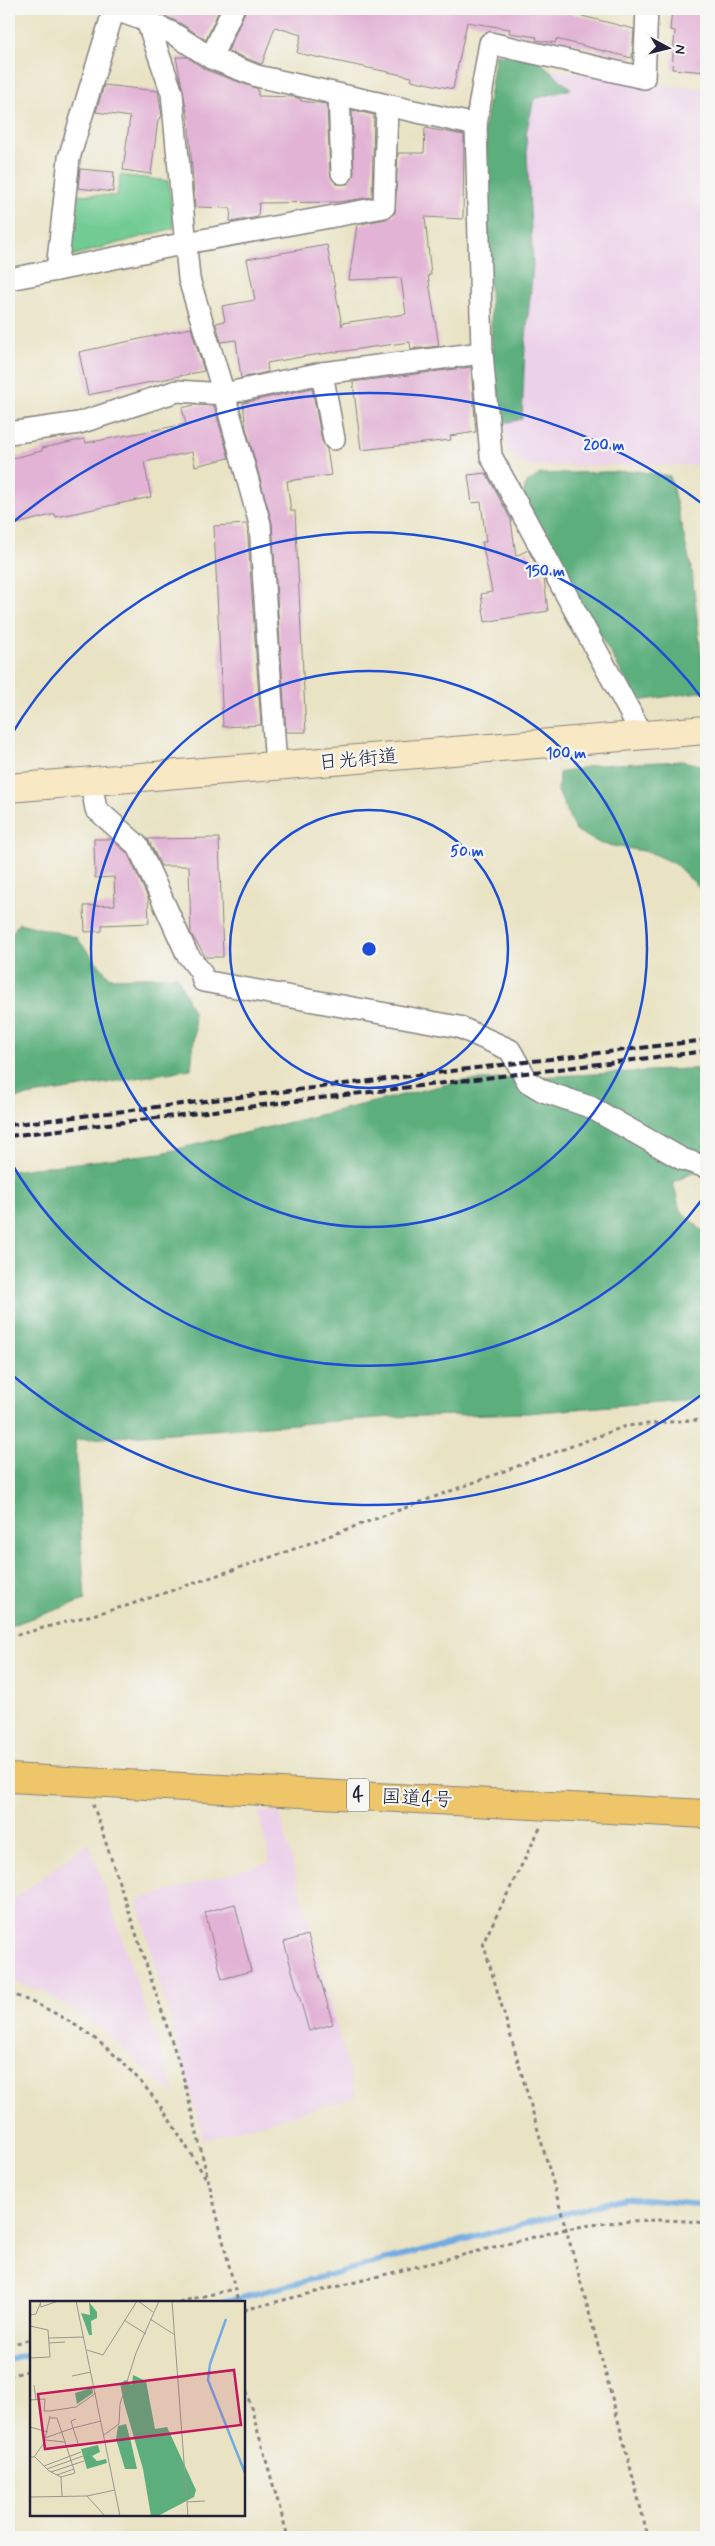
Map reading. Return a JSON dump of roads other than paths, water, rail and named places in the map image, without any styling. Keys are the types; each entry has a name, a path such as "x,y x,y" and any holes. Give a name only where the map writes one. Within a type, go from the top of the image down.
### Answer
{"highway":[{"name":"国道4号","path":"9,1778 706,1814"}],"main road":[{"name":"日光街道","path":"9,788 706,730"}],"street":[{"path":"57,270 70,158 113,9 147,21 174,34 211,58 257,76 476,125"},
{"path":"211,58 233,9"},
{"path":"643,736 491,456 482,353 476,125 490,43 644,78 647,9"},
{"path":"147,21 172,93 189,279 224,394 260,524 276,767"},
{"path":"339,95 342,173"},
{"path":"9,279 186,243 384,207 387,106"},
{"path":"9,433 80,423 177,391 224,394 322,373 482,353"},
{"path":"322,373 334,439"},
{"path":"91,782 96,809 138,846 187,954 201,972 202,981 459,1027 510,1050 528,1082 543,1091 590,1107 682,1159 706,1167"}],"waterway":[{"path":"228,2301 625,2198 706,2205"},
{"path":"9,2359 30,2353"}],"railway":[{"path":"9,1125 706,1040"},
{"path":"9,1136 706,1051"}]}
